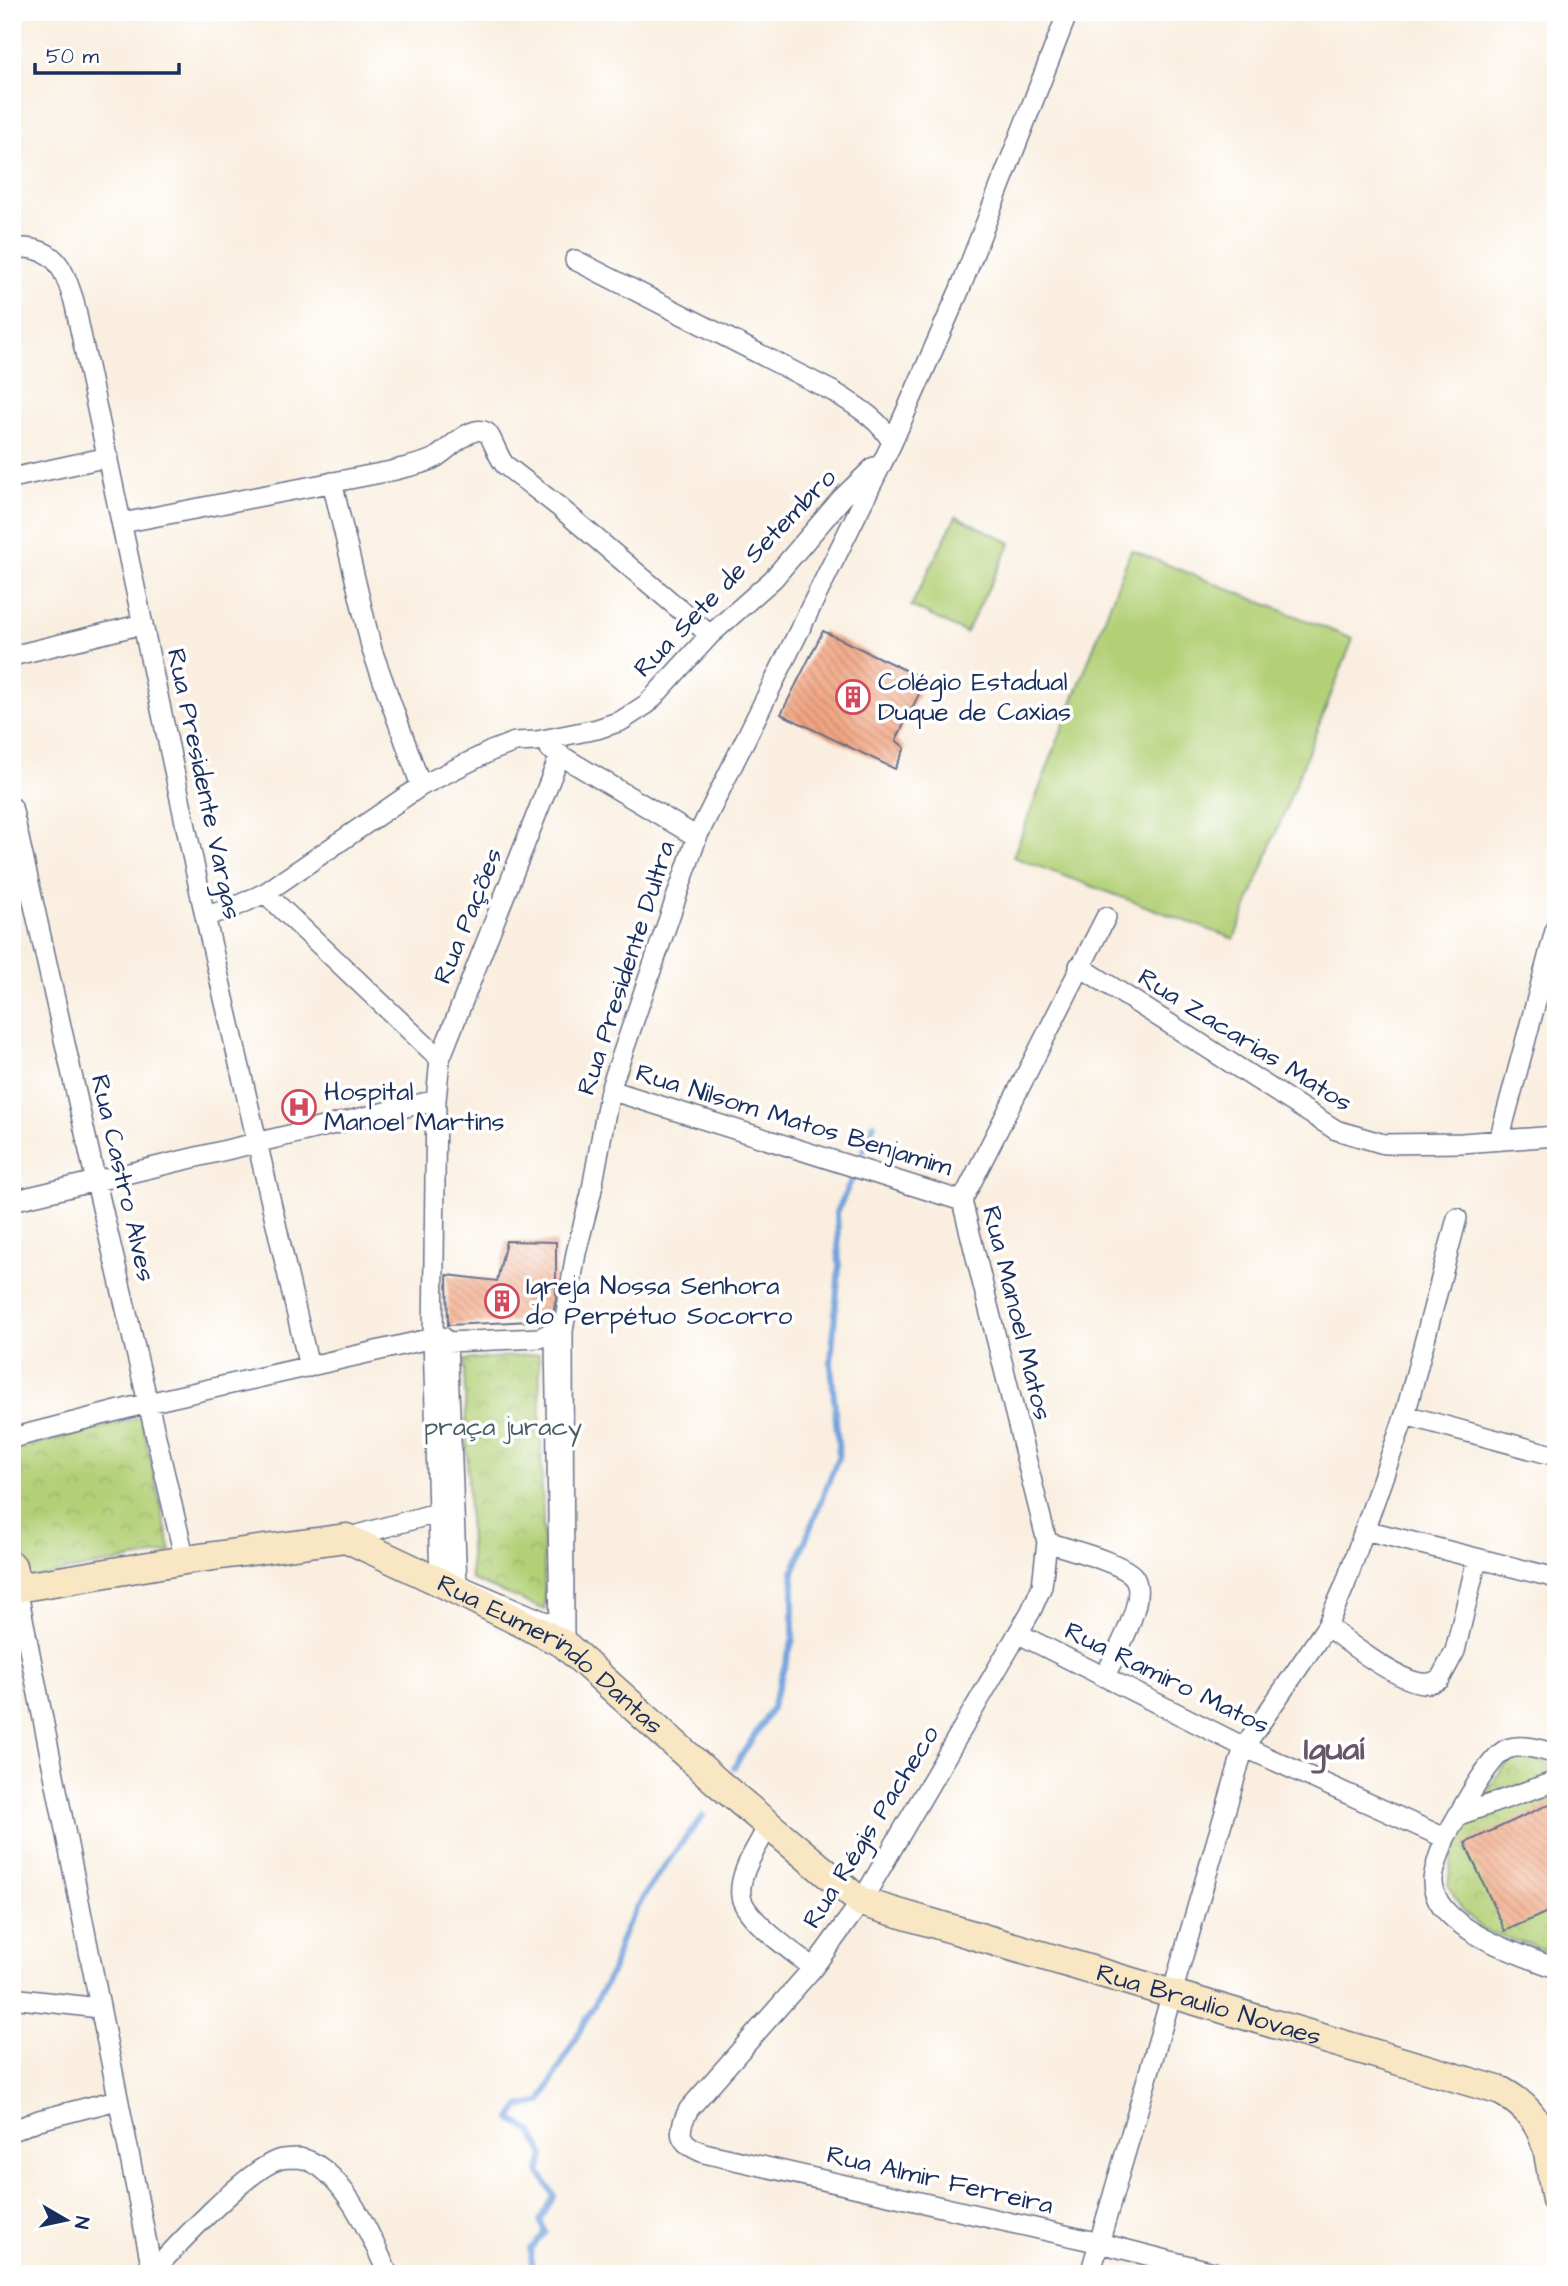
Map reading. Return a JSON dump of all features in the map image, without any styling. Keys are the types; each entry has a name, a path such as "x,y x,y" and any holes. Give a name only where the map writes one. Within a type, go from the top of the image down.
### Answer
{"street":[{"name":"Rua Presidente Dultra","path":"558,1331 591,1194 610,1090 697,837 889,450 960,289 1068,12"},
{"name":"Rua Presidente Vargas","path":"12,248 38,249 54,256 66,275 74,301 205,916 309,1367"},
{"path":"575,260 834,392 886,430 889,450"},
{"path":"122,523 391,471 431,460 467,435 477,431 485,432 490,436 499,460 710,635"},
{"name":"Rua Sete de Setembro","path":"205,916 230,909 265,893 421,786 515,742 537,741 597,729 621,721 647,704 710,635 773,579 842,498 889,450"},
{"path":"12,478 108,457"},
{"path":"332,482 372,650 421,786"},
{"path":"12,656 143,624"},
{"path":"537,741 697,837"},
{"name":"Rua Pações","path":"440,1582 433,1338 436,1100 440,1059 560,755"},
{"name":"Rua Castro Alves","path":"12,807 96,1182 185,1560"},
{"path":"265,893 440,1059"},
{"name":"Rua Manoel Matos","path":"1047,1542 962,1201 1106,917"},
{"path":"1499,1140 1556,927"},
{"name":"Rua Zacarias Matos","path":"1079,966 1336,1130 1384,1144 1462,1143 1556,1136"},
{"name":"Rua Nilsom Matos Benjamim","path":"610,1090 962,1201"},
{"path":"12,1201 436,1100"},
{"path":"1090,2274 1244,1747 1327,1626 1365,1530 1405,1415 1457,1218"},
{"path":"558,1331 555,1338 560,1628 457,1584 447,1342 540,1338 558,1331"},
{"path":"12,1438 433,1338 558,1331"},
{"path":"558,1331 564,1644"},
{"path":"1405,1415 1556,1456"},
{"path":"152,2273 14,1582 346,1538 440,1512"},
{"path":"1365,1530 1556,1578"},
{"name":"Rua Eumerindo Dantas","path":"346,1538 564,1644 768,1826 861,1902"},
{"path":"1047,1542 1116,1565 1134,1577 1138,1589 1135,1610 1104,1677"},
{"name":"Rua Régis Pacheco","path":"689,2109 813,1968 861,1902 1019,1634 1042,1586 1047,1542"},
{"path":"1327,1626 1350,1644 1402,1676 1429,1683 1440,1679 1455,1651 1477,1559"},
{"name":"Rua Ramiro Matos","path":"1019,1634 1244,1747 1445,1838"},
{"path":"1555,1750 1523,1746 1507,1749 1491,1763 1445,1838 1433,1881 1440,1903 1456,1922 1482,1937 1556,1968"},
{"path":"1459,1815 1556,1781"},
{"path":"768,1826 747,1866 741,1897 745,1908 756,1920 813,1968"},
{"name":"Rua Braulio Novaes","path":"861,1902 1501,2091 1517,2100 1549,2127"},
{"path":"12,1998 99,2008"},
{"path":"12,2131 39,2120 117,2100"},
{"name":"Rua Almir Ferreira","path":"689,2109 680,2126 682,2137 690,2147 704,2153 1221,2274"},
{"path":"1549,2127 1556,2200"},
{"path":"152,2273 201,2222 252,2177 278,2160 300,2158 321,2168 340,2187 357,2210 388,2274"}],"green space":[{"path":"956,516 1011,543 966,633 911,606"},
{"path":"1131,550 1353,639 1234,939 1013,857"},
{"name":"praça juracy","path":"539,1354 545,1610 471,1579 464,1360"},
{"path":"141,1417 171,1552 29,1578 12,1503 12,1451"},
{"path":"1529,1756 1556,1768 1556,1954 1481,1929 1462,1909 1448,1885 1453,1852 1492,1783 1503,1768 1516,1758"}],"building":[{"name":"Colégio Estadual Duque de Caxias","path":"823,631 926,680 896,740 905,748 895,769 781,714"},
{"name":"Igreja Nossa Senhora do Perpétuo Socorro","path":"506,1241 556,1242 556,1299 552,1320 448,1325 447,1275 497,1281"},
{"path":"1556,1801 1556,1908 1505,1931 1465,1843"}],"waterway":[{"path":"863,1151 874,1124"},
{"path":"734,1767 771,1710 793,1639 793,1572 839,1455 831,1363 839,1266 837,1212 851,1181"},
{"path":"534,2274 530,2249 546,2232 540,2221 554,2196 539,2171 544,2156 532,2132 511,2119 519,2107 541,2102 611,1973 620,1942 646,1892 703,1816"}],"place":[{"name":"Colégio Estadual Duque de Caxias","path":"853,697"},
{"name":"Hospital Manoel Martins","path":"299,1107"},
{"name":"Igreja Nossa Senhora do Perpétuo Socorro","path":"502,1301"}],"district":[{"name":"Iguaí","path":"1334,1749"}]}
